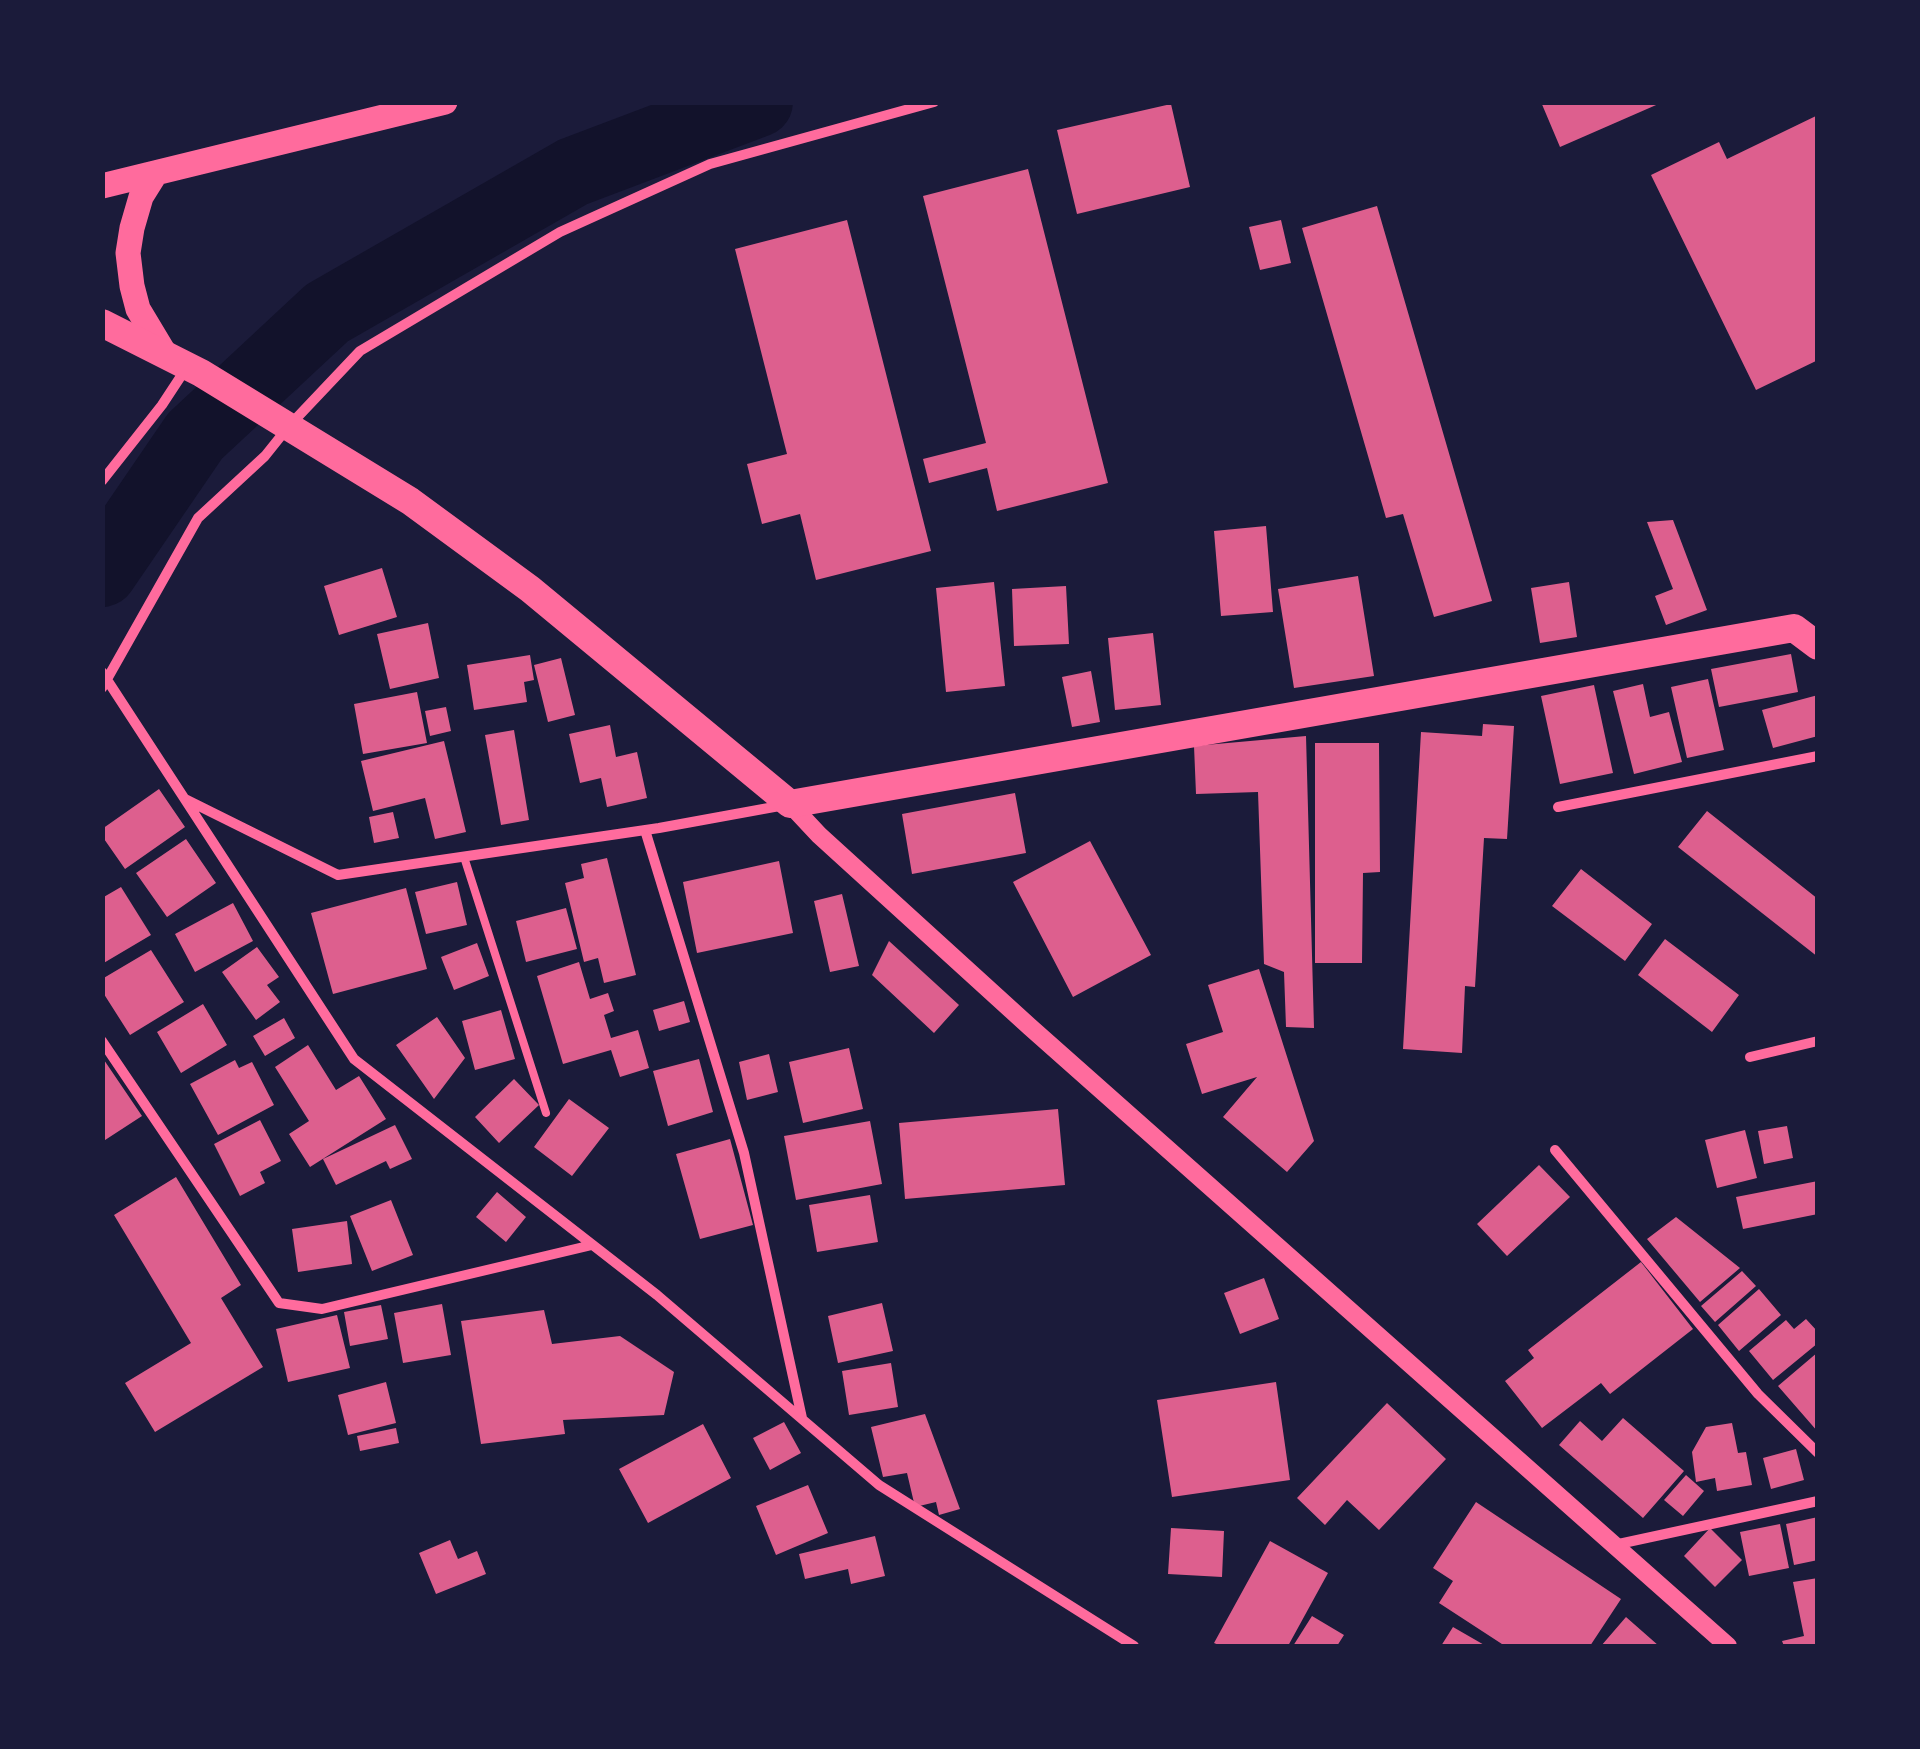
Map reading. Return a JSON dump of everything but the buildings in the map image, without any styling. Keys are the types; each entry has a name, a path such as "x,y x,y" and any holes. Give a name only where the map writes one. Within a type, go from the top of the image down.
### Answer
{"highway":[{"path":"102,322 184,364 410,501 530,589 790,804 1806,633"}],"main road":[{"path":"102,186 368,112 444,102"},
{"path":"156,173 141,197 128,254 132,286 138,309 184,364"}],"street":[{"path":"934,102 710,164 560,232 360,351 284,423 265,456 198,518 105,680 354,1059 656,1295 879,1485 1134,1646"},
{"path":"102,481 162,405 184,364"},
{"path":"1558,806 1818,756"},
{"path":"184,799 338,875 645,830 790,804 1030,1028 1728,1646"},
{"path":"645,830 744,1153 802,1418"},
{"path":"1750,1058 1818,1041"},
{"path":"102,1042 279,1302 322,1309 592,1244"},
{"path":"1555,1150 1758,1394 1818,1453"},
{"path":"1613,1545 1818,1501"}],"lane":[{"path":"464,857 546,1114"}],"waterway":[{"path":"102,572 195,436 327,313 573,172 758,102"}]}
